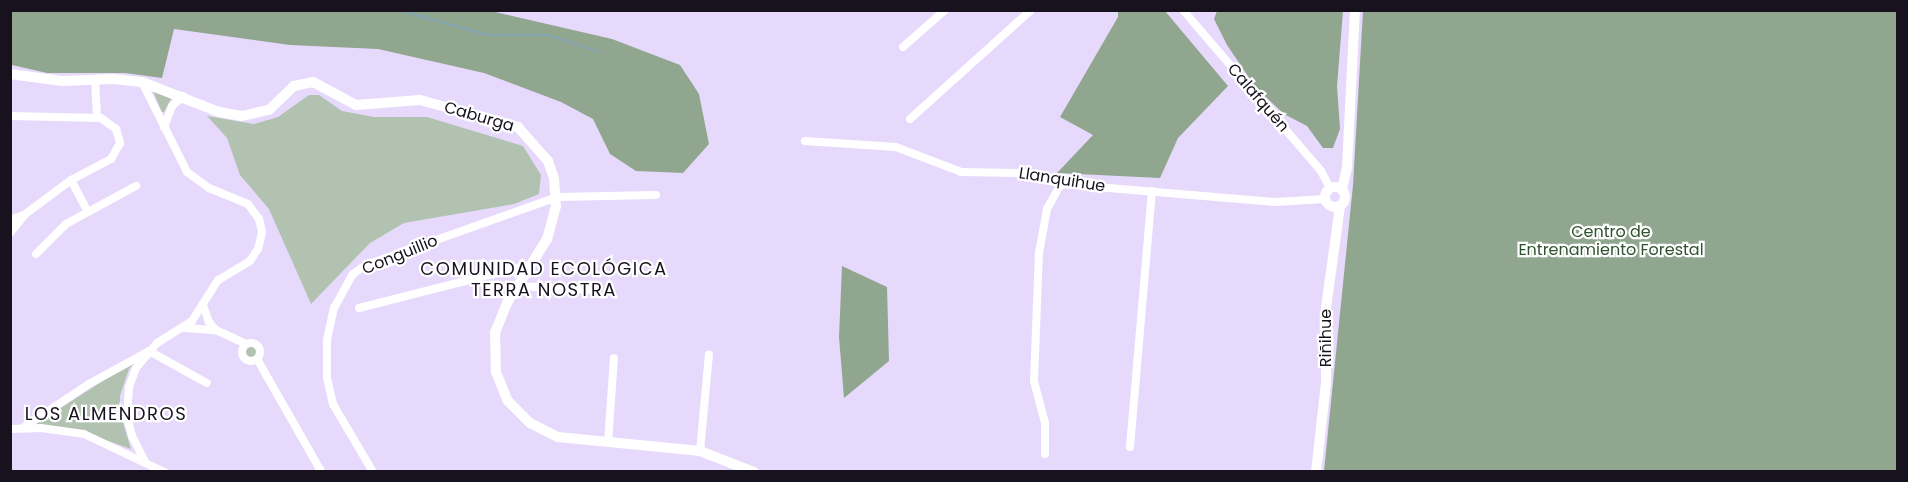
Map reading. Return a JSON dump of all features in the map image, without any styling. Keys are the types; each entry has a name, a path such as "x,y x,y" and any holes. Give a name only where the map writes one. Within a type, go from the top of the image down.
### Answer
{"street":[{"path":"903,47 945,10"},
{"path":"910,119 1031,10"},
{"name":"Calafquén","path":"1183,10 1317,166 1329,188"},
{"name":"Riñihue","path":"1316,471 1326,383 1326,308 1340,206 1345,198 1342,189 1347,167 1355,10"},
{"name":"Caburga","path":"10,74 63,81 95,79 142,82 183,96 219,112 242,116 269,110 285,92 308,82 321,85 356,105 420,100 518,127 543,153 557,197 550,231 497,323 493,342 496,372 503,392 522,417 548,434 608,443 700,451 754,471"},
{"path":"95,79 97,117"},
{"path":"24,427 89,384 185,328 203,305 218,280 254,256 261,239 261,226 248,204 192,177 142,82"},
{"path":"164,127 172,106 183,96"},
{"path":"10,116 97,117 116,129 119,147 111,159 70,180 24,215 10,233"},
{"name":"Llanquihue","path":"805,141 896,147 961,172 1025,173 1061,183 1275,202 1325,199"},
{"path":"70,180 88,212"},
{"path":"1045,454 1046,423 1034,381 1039,253 1047,209 1061,183"},
{"path":"36,254 58,231 136,186"},
{"path":"1340,206 1330,206 1325,199 1329,188 1342,189"},
{"path":"1130,447 1152,191"},
{"name":"Conguillio","path":"373,471 333,404 327,378 327,340 344,286 366,265 557,197 656,195"},
{"path":"10,220 24,215"},
{"path":"359,308 531,264"},
{"path":"518,286 590,290"},
{"path":"203,305 209,322 216,330"},
{"path":"185,328 216,330 246,344 258,346 257,358 321,471"},
{"path":"246,344 242,349 244,357 257,358"},
{"path":"149,351 207,383"},
{"path":"145,461 132,436 127,407 132,377 149,351"},
{"path":"700,451 709,354"},
{"path":"608,443 614,358"},
{"path":"10,429 24,427 84,434 164,471"}],"green space":[{"path":"10,11 491,11 612,39 680,65 699,94 709,144 683,173 636,171 610,154 593,119 561,102 484,73 378,49 290,45 174,29 162,78 125,73 47,73 12,65"},
{"path":"1118,11 1165,11 1228,86 1178,138 1160,178 1057,173 1093,135 1060,117 1118,17"},
{"path":"1217,11 1343,11 1337,86 1340,129 1333,148 1323,148 1307,126 1284,114 1256,88 1227,45 1214,19"},
{"name":"Centro de Entrenamiento Forestal","path":"1363,11 1897,11 1897,471 1324,471 1353,185"},
{"path":"153,91 172,97 164,112 162,112"},
{"path":"309,95 319,95 342,111 374,117 427,117 523,146 541,175 539,194 514,204 404,223 370,243 311,304 269,209 240,175 227,138 207,116 254,124 278,117"},
{"path":"842,266 887,287 889,361 844,398 839,337"},
{"path":"251,343 259,351 251,359 243,351"},
{"path":"140,357 129,369 120,396 120,413 131,449 94,436 33,426"}],"waterway":[{"path":"398,10 489,35 548,35 600,52"}],"district":[{"name":"COMUNIDAD ECOLÓGICA TERRA NOSTRA","path":"544,280"},
{"name":"LOS ALMENDROS","path":"106,414"}]}
